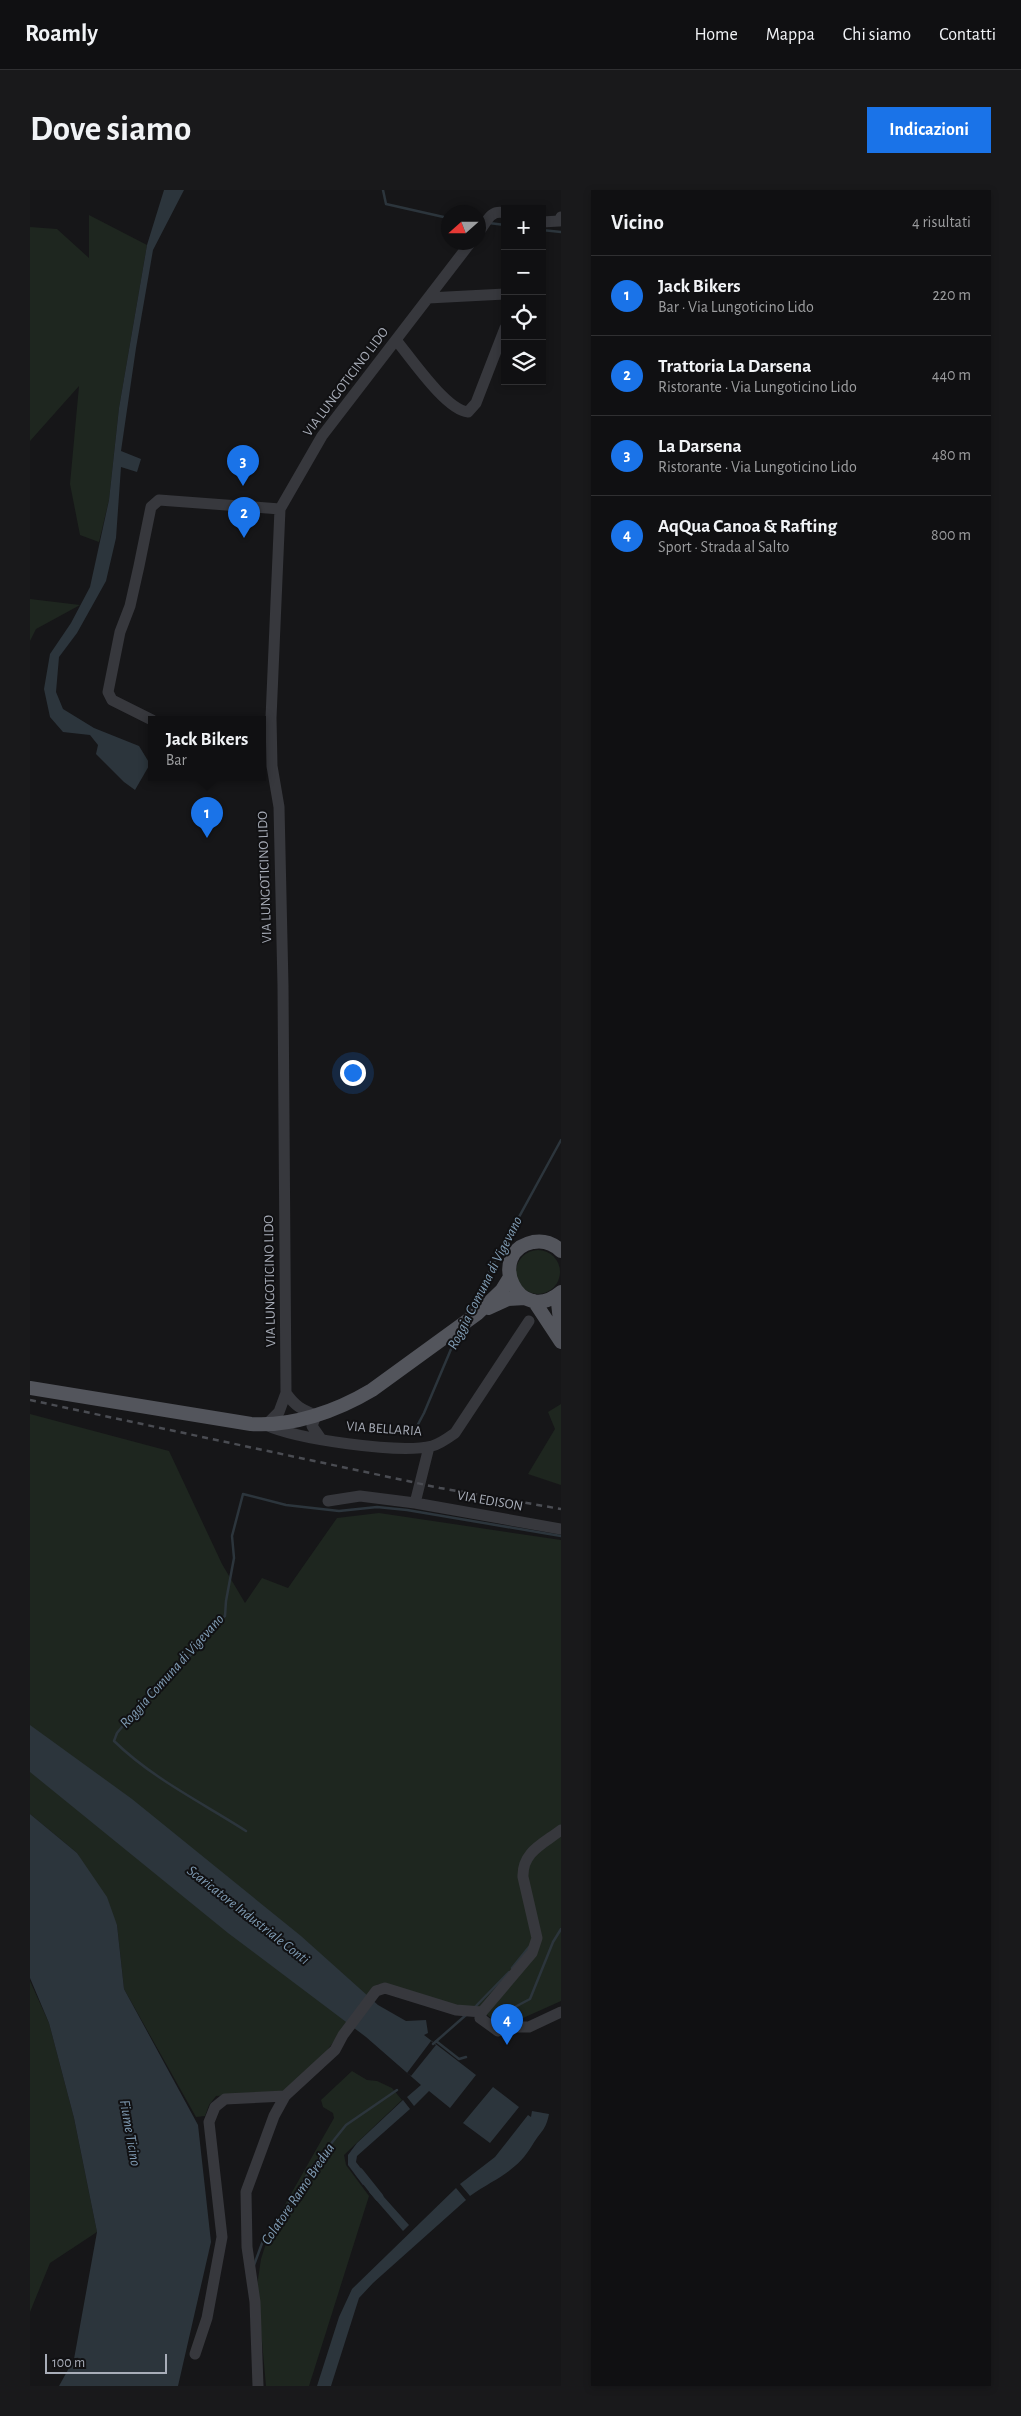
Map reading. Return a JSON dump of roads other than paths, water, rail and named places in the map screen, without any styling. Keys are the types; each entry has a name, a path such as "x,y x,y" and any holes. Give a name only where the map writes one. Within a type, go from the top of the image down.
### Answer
{"main road":[{"path":"558,1247 537,1241 521,1247 512,1259 510,1278 512,1286 529,1300 561,1342"},
{"path":"30,1388 266,1425 311,1416 372,1390 478,1313 502,1290 510,1278"},
{"path":"478,1313 508,1299 548,1300 561,1292"},
{"path":"561,1292 558,1303 561,1329"}],"street":[{"path":"486,222 490,216 497,212 501,213"},
{"path":"546,222 559,221 561,218"},
{"name":"VIA LUNGOTICINO LIDO","path":"286,1393 282,956 278,807 272,766 271,718 280,509 322,436 465,250"},
{"path":"428,298 501,294"},
{"path":"396,340 450,403 461,412 468,412 476,403 501,338"},
{"path":"148,718 112,700 108,692 120,632 130,606 151,507 159,500 280,509"},
{"name":"VIA BELLARIA","path":"266,1425 280,1432 308,1438 388,1447 429,1447 437,1445 455,1433 529,1321"},
{"path":"286,1393 293,1404 311,1416"},
{"path":"266,1425 279,1412 286,1393"},
{"path":"308,1438 303,1429 303,1422 311,1416"},
{"path":"311,1416 312,1426 321,1439"},
{"path":"415,1503 429,1447"},
{"name":"VIA EDISON","path":"328,1501 360,1496 415,1503 561,1528"},
{"path":"474,2012 532,1953 538,1931 522,1868 531,1853 561,1830"},
{"path":"258,2386 255,2302 247,2246 245,2198 268,2130 285,2096 335,2050 343,2034 376,1991 385,1988 474,2012 498,2031 512,2027 529,2027 561,2012"},
{"path":"195,2354 207,2318 222,2237 209,2122 215,2107 225,2099 285,2096"}],"water":[{"path":"164,190 184,190 153,250 136,348 121,451 141,459 137,472 121,467 116,538 106,581 77,633 59,657 56,692 63,709 94,728 139,746 148,761 148,767 135,790 124,782 96,754 98,745 90,735 63,732 50,717 44,689 50,654 71,623 90,587 109,500 119,408 147,245"},
{"name":"Scaricatore Industriale Conti","path":"30,1725 132,1799 301,1936 378,2005 406,2021 426,2020 428,2033 424,2035 476,2075 450,2108 429,2091 414,2106 407,2097 421,2085 366,2037 228,1933 30,1772"},
{"name":"Fiume Ticino","path":"30,1814 77,1853 107,1897 117,1925 124,1989 198,2125 211,2242 178,2386 59,2386 74,2359 97,2232 74,2118 49,2023 30,1978"},
{"path":"493,2087 519,2107 490,2143 463,2123"},
{"path":"403,2100 410,2109 357,2156 356,2162 369,2179 363,2185 348,2165 348,2155 357,2143"},
{"path":"532,2111 549,2114 545,2127 526,2154 520,2162 504,2174 470,2196 460,2184 495,2157 528,2115 531,2117"},
{"path":"375,2187 409,2225 403,2231 369,2192"},
{"path":"456,2188 466,2200 373,2283 359,2298 331,2386 317,2386 339,2317 352,2289"}],"waterway":[{"name":"Roggia Comuna di Vigevano","path":"383,190 386,204 441,216"},
{"name":"Roggia Comuna di Vigevano","path":"489,223 501,224"},
{"name":"Roggia Comuna di Vigevano","path":"546,230 561,232"},
{"name":"Roggia Comuna di Vigevano","path":"465,1316 561,1140"},
{"name":"Roggia Comuna di Vigevano","path":"415,1430 457,1335"},
{"name":"Roggia Comuna di Vigevano","path":"246,1831 161,1779 114,1741 117,1733 158,1684 187,1659 216,1623 225,1616 234,1558 232,1536 243,1494 286,1505 339,1511 377,1507 407,1510 561,1536"},
{"name":"Colatore Ramo Bredua","path":"490,2020 530,1999 553,1942 561,1929"},
{"name":"Roggia Comuna di Vigevano","path":"512,1968 529,1947"},
{"name":"Roggia Comuna di Vigevano","path":"474,2008 509,1972"},
{"name":"Roggia Comuna di Vigevano","path":"433,2044 466,2015"},
{"name":"Colatore Ramo Bredua","path":"436,2041 459,2059 466,2057"},
{"name":"Colatore Ramo Bredua","path":"254,2265 264,2238 281,2216 313,2166 346,2125 397,2090"},
{"path":"359,2172 379,2197"}],"railway":[{"path":"30,1400 440,1488 561,1509"}],"place":[{"name":"La Darsena","path":"243,486"},
{"name":"Trattoria La Darsena","path":"244,538"},
{"name":"Jack Bikers","path":"207,838"},
{"name":"AqQua Canoa & Rafting","path":"507,2045"}]}
